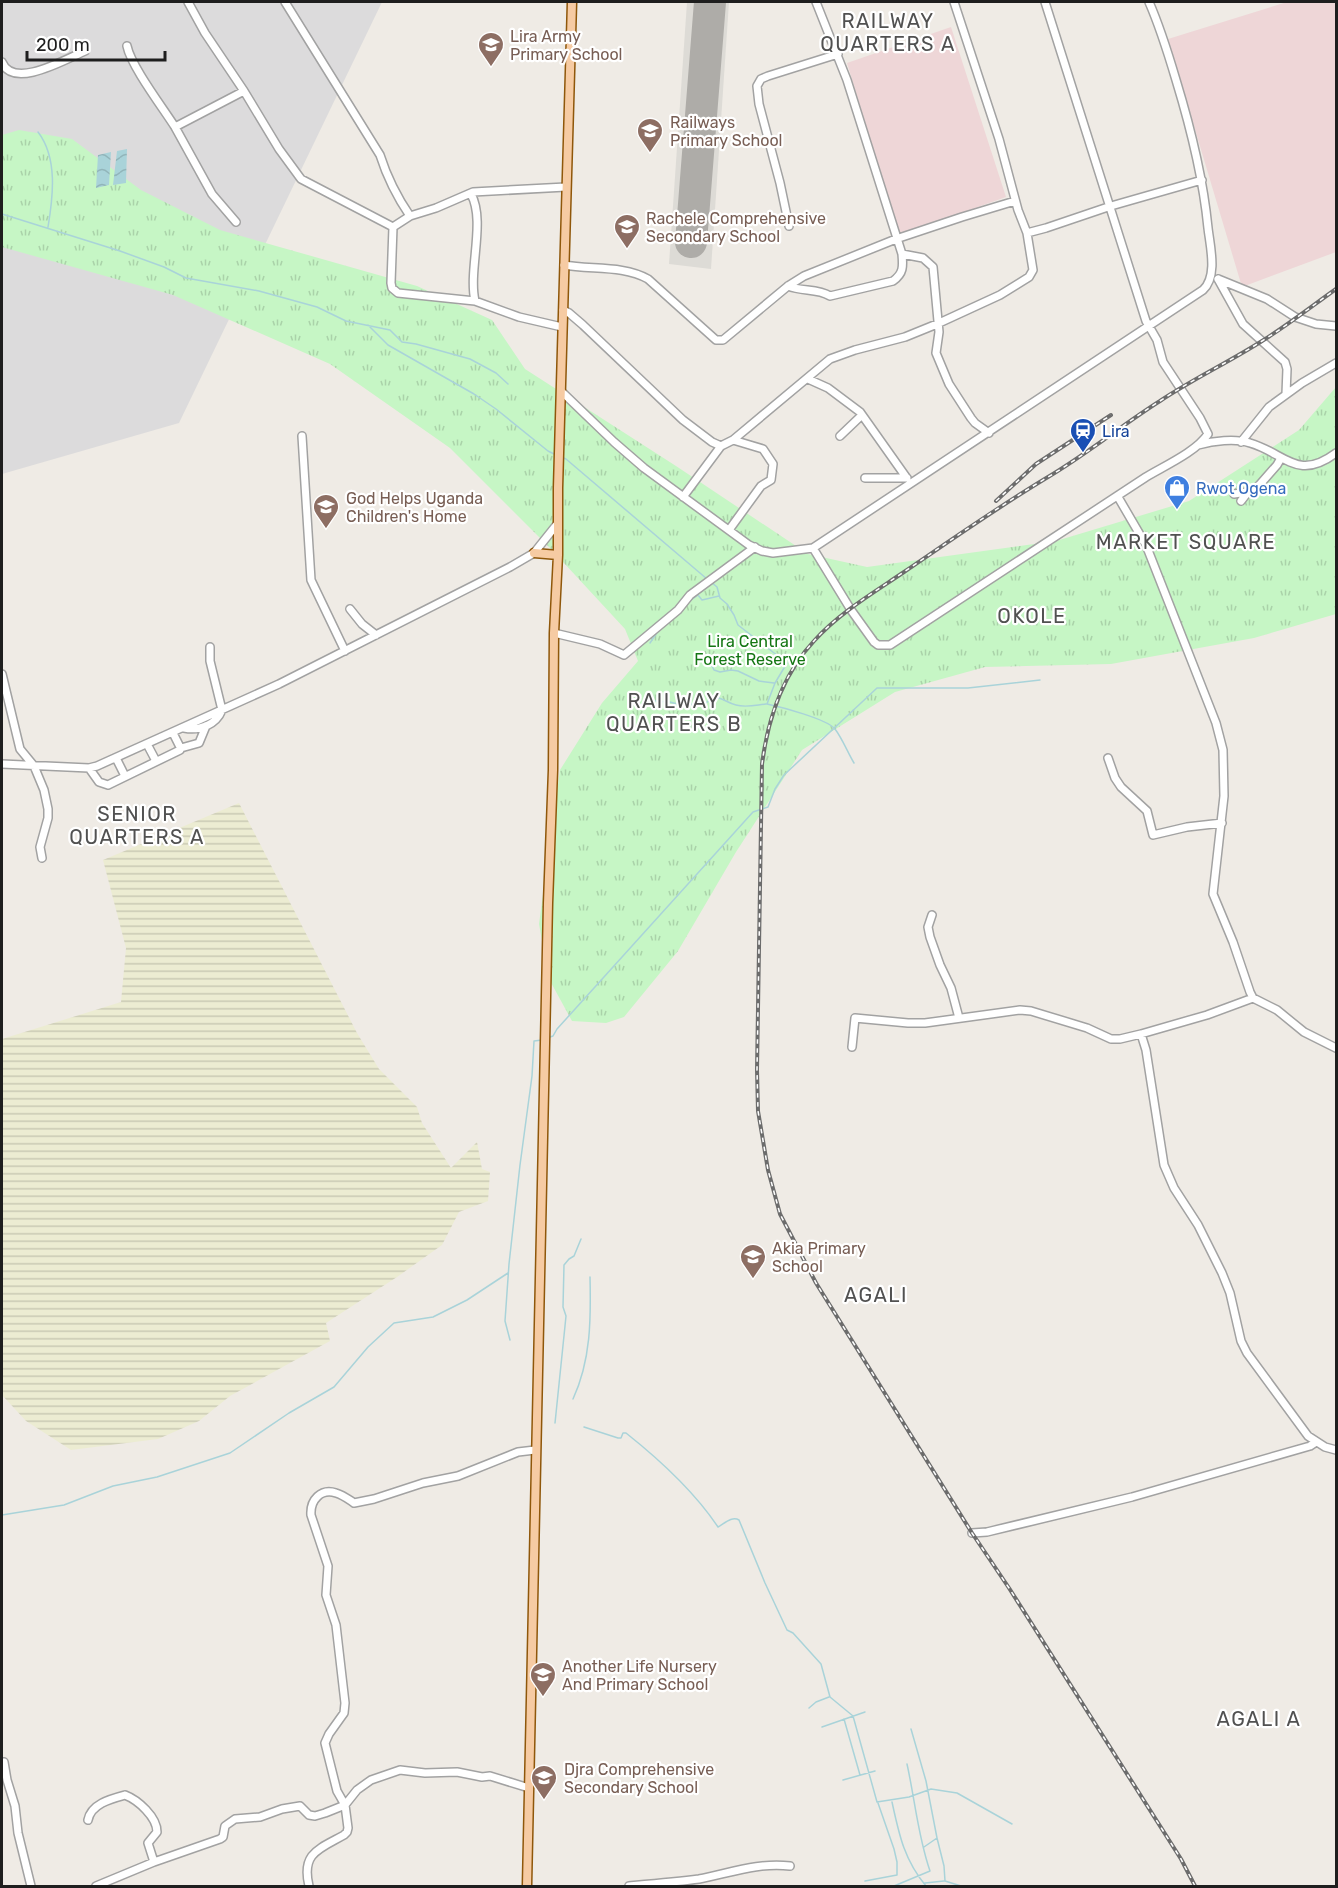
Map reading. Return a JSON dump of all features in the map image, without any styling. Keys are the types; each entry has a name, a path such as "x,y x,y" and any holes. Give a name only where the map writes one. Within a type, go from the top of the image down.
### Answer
{"main road":[{"path":"527,1887 535,1450 553,770 554,633 572,2"},
{"path":"534,553 558,555"}],"street":[{"path":"188,2 205,33 279,149 301,178 393,227"},
{"path":"285,2 380,154 386,174 399,201 410,216"},
{"path":"788,286 820,291 830,296 893,281 903,270 902,254 880,183 838,54 816,2"},
{"path":"683,497 721,446 733,440 830,359 905,337 937,324 1000,295 1029,278 1033,270 1027,233 954,2"},
{"path":"813,548 851,610 874,642 878,645 890,645 1196,446 1208,434 1208,430 1163,362 1157,340 1149,326 1133,283 1045,2"},
{"path":"1149,2 1167,50 1188,120 1202,180 1214,277 1243,324 1287,364 1286,394"},
{"path":"127,46 212,194 236,222"},
{"path":"2,62 4,68 14,73 27,74 84,51"},
{"path":"789,226 757,86 761,79 768,76 838,54"},
{"path":"175,127 244,91"},
{"path":"1027,233 1202,180"},
{"path":"393,227 410,216 478,192 566,187"},
{"path":"471,194 476,208 473,287 475,301"},
{"path":"564,265 577,268 610,269 641,275 719,341 804,276 896,239 962,216 1016,201"},
{"path":"393,227 391,283 398,293 475,301 519,317 562,327"},
{"path":"902,254 923,258 933,267 939,332 936,353 949,384 975,423 988,433"},
{"path":"1214,277 1267,299 1295,317 1316,324 1336,326"},
{"path":"561,391 614,442 683,497 755,547 772,553 813,548 1203,290 1214,277"},
{"path":"562,310 583,325 683,420 721,446"},
{"path":"1241,442 1269,407 1336,363"},
{"path":"808,379 828,388 862,415 906,477 915,482"},
{"path":"840,436 862,415"},
{"path":"302,436 311,580 345,651"},
{"path":"729,530 761,486 771,480 773,464 763,448 733,440"},
{"path":"1196,446 1206,443 1248,442 1294,465 1322,462 1336,453"},
{"path":"1234,494 1257,488 1281,458"},
{"path":"865,478 906,477"},
{"path":"1241,501 1248,492"},
{"path":"1118,497 1146,545 1216,723 1223,750 1224,796 1213,894 1254,998 1277,1010 1304,1032 1336,1047"},
{"path":"2,764 89,768 116,758 345,651 534,553 558,523"},
{"path":"554,633 600,644 624,655 678,610 690,595 755,547"},
{"path":"350,609 362,624 376,635"},
{"path":"183,728 193,729 206,726 218,718 222,710 210,661 210,647"},
{"path":"2,674 20,749 34,766 44,790 48,818 40,847 42,858"},
{"path":"89,768 102,784 108,785 181,748 199,743 206,726"},
{"path":"173,733 181,748"},
{"path":"147,744 156,761"},
{"path":"13,765 20,749"},
{"path":"116,758 125,776"},
{"path":"1108,758 1114,778 1120,787 1147,811 1153,835 1187,827 1222,823"},
{"path":"932,915 928,927 930,937 951,988 960,1018"},
{"path":"852,1047 855,1018 925,1023 1025,1010 1087,1028 1111,1039 1119,1039 1207,1015 1254,998"},
{"path":"1141,1034 1152,1086 1161,1155 1168,1175 1195,1218 1222,1273 1230,1293 1241,1341 1247,1353 1308,1436 1325,1447 1336,1450"},
{"path":"972,1533 987,1532 1132,1497 1310,1446 1316,1442"},
{"path":"309,1887 308,1863 312,1854 347,1832 345,1805 337,1791 325,1747 326,1739 345,1709 336,1625 326,1595 328,1566 311,1515 314,1499 322,1493 332,1492 345,1496 354,1503 365,1501 458,1476 518,1452 535,1450"},
{"path":"4,1762 30,1883 38,1887"},
{"path":"96,1887 154,1862 220,1839 224,1837 225,1826 235,1819 260,1817 294,1806 300,1806 305,1813 315,1816 345,1805 365,1783 396,1770 425,1773 457,1772 482,1777 490,1776 529,1788"},
{"path":"88,1820 96,1806 128,1795 146,1811 156,1825 157,1832 148,1843 154,1862"},
{"path":"629,1887 700,1878 761,1865 790,1866"}],"shaded area":[{"path":"2,2 382,2 179,423 2,474"},
{"path":"687,2 729,2 711,269 669,264"},
{"path":"1287,2 1336,2 1336,252 1242,287 1168,39"},
{"path":"951,27 1006,197 899,235 847,63"}],"green space":[{"name":"Lira Central Forest Reserve","path":"19,130 72,139 141,190 220,230 417,286 492,320 525,369 808,554 867,567 1056,541 1189,501 1299,430 1336,387 1336,614 1254,638 1111,664 985,667 895,692 802,750 736,852 678,951 624,1017 606,1023 572,1021 549,979 539,924 560,770 602,703 638,661 625,629 551,549 450,448 330,364 173,295 2,247 2,135"},
{"path":"239,803 357,1033 379,1069 417,1107 422,1123 451,1168 477,1142 482,1169 490,1172 488,1201 459,1212 442,1245 326,1323 330,1341 230,1396 199,1421 158,1439 71,1450 26,1421 2,1395 2,1039 121,1002 126,948 103,860"}],"water":[{"path":"127,149 126,183 113,185 117,151"},
{"path":"111,152 109,185 96,188 98,155"}],"waterway":[{"path":"38,132 49,154 51,166 52,191 48,227"},
{"path":"2,214 120,251 164,267 186,278 259,291 317,307 346,321 390,330 402,342 470,359 496,373 508,384"},
{"path":"368,325 388,345 474,394 554,454"},
{"path":"561,457 707,579"},
{"path":"711,582 717,587 720,598 727,604 738,625 787,663 775,683 767,704 803,714 830,725 838,733 854,763"},
{"path":"687,603 698,595 702,600 719,596"},
{"path":"650,643 658,631"},
{"path":"713,663 714,670 720,672 738,671 759,681 774,683"},
{"path":"550,1037 753,812 768,807 784,775 877,688 968,688 1040,680"},
{"path":"642,704 650,700 685,706 705,704 713,697 740,706 766,704"},
{"path":"510,1340 505,1321 509,1264 532,1076 534,1041 542,1040"},
{"path":"555,1423 566,1316 563,1307 564,1265 574,1256 581,1239"},
{"path":"2,1515 64,1505 113,1486 157,1477 230,1453 289,1413 334,1387 368,1347 394,1323 433,1317 467,1300 508,1273"},
{"path":"573,1399 587,1354 590,1324 590,1277"},
{"path":"584,1427 618,1438 626,1433 676,1477 718,1527 731,1519 739,1520 787,1630 793,1633 821,1664 830,1697 853,1716 877,1802 909,1797 931,1789 957,1793 1012,1824"},
{"path":"809,1708 816,1702 829,1697"},
{"path":"822,1727 865,1712"},
{"path":"844,1719 860,1775"},
{"path":"911,1729 926,1781 937,1838"},
{"path":"894,1886 930,1871 907,1764"},
{"path":"843,1780 875,1771"},
{"path":"892,1802 907,1856 926,1886"},
{"path":"865,1881 897,1875 894,1849 878,1803"},
{"path":"924,1847 937,1838 945,1881 961,1886"},
{"path":"925,1883 944,1881"}],"runway":[{"path":"691,242 710,2"}],"railway":[{"path":"1195,1886 1181,1859 972,1533 816,1283 780,1214 768,1170 758,1111 762,764 768,730 785,683 803,654 834,621 993,512 1077,459 1146,410 1272,335 1336,289"},
{"path":"996,501 1036,464 1111,415"}],"place":[{"name":"Lira Army Primary School","path":"491,68"},
{"name":"Railways Primary School","path":"650,154"},
{"name":"Rachele Comprehensive Secondary School","path":"627,250"},
{"name":"Lira","path":"1083,454"},
{"name":"Rwot Ogena","path":"1177,511"},
{"name":"God Helps Uganda Children's Home","path":"326,530"},
{"name":"Akia Primary School","path":"753,1280"},
{"name":"Another Life Nursery And Primary School","path":"543,1698"},
{"name":"Djra Comprehensive Secondary School","path":"544,1801"}],"district":[{"name":"RAILWAY QUARTERS A","path":"888,32"},
{"name":"MARKET SQUARE","path":"1186,542"},
{"name":"OKOLE","path":"1032,616"},
{"name":"RAILWAY QUARTERS B","path":"674,712"},
{"name":"SENIOR QUARTERS A","path":"137,826"},
{"name":"AGALI","path":"876,1295"},
{"name":"AGALI A","path":"1259,1719"}]}
